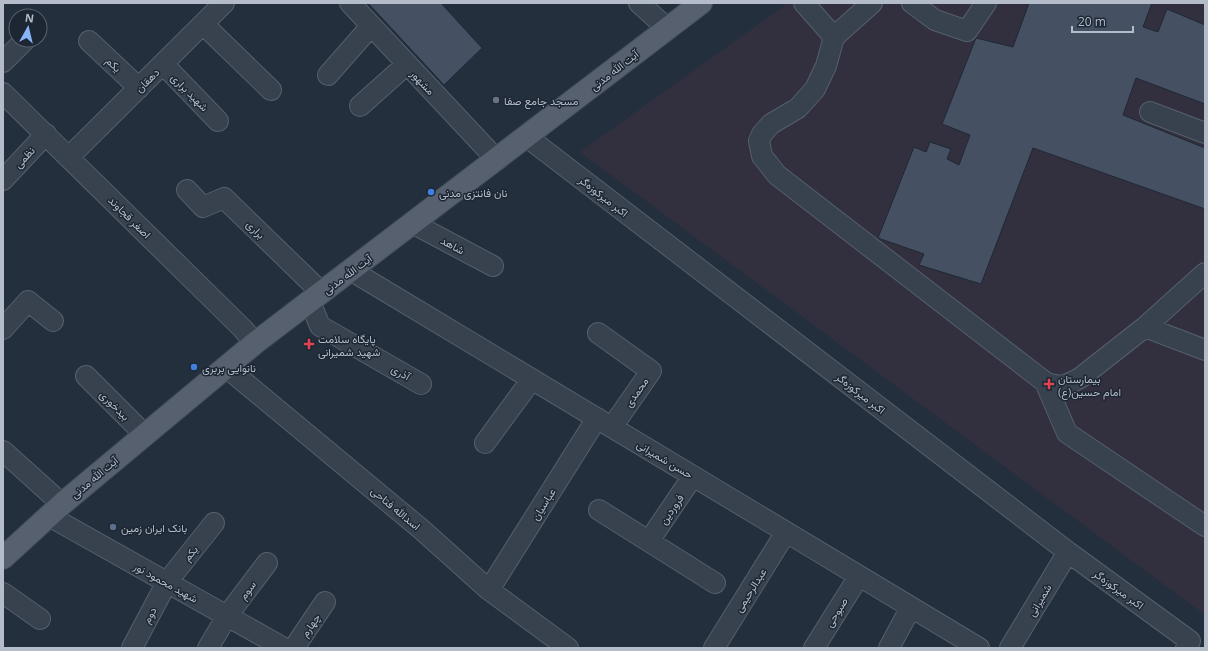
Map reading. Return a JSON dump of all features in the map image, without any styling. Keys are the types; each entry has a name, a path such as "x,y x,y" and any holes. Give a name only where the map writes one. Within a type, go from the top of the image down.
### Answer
{"main road":[{"name":"آیت الله مدنی","path":"3,558 55,510 255,343 414,224 702,3"}],"street":[{"name":"دهقان","path":"69,158 224,3"},
{"name":"مشهور","path":"350,3 497,160"},
{"path":"639,3 668,29"},
{"path":"804,3 834,37"},
{"path":"872,3 834,37 826,66 815,89 798,108 765,128 759,141 762,156 777,175 1045,382 1058,387 1068,385 1080,378 1145,327 1205,273"},
{"path":"912,3 935,20 967,31 986,3"},
{"path":"203,24 271,90"},
{"path":"328,75 371,26"},
{"name":"یکم","path":"89,40 139,88"},
{"path":"3,62 16,48"},
{"name":"شهید براری","path":"163,64 218,120"},
{"path":"360,106 407,64"},
{"name":"اصغر قجاوند","path":"3,93 243,329 255,343"},
{"path":"1150,112 1205,132"},
{"name":"نظمی","path":"3,180 46,134"},
{"name":"اکبر میرکوزه‌گر","path":"527,137 1068,552 1190,641 1186,648"},
{"name":"براری","path":"187,190 203,207 224,198 316,298"},
{"name":"شاهد","path":"414,224 493,266"},
{"name":"حسن شمیرانی","path":"352,271 979,648"},
{"name":"آذری","path":"316,298 320,326 421,384"},
{"path":"5,324 28,300 53,321"},
{"path":"1145,327 1205,350"},
{"name":"محمدی","path":"598,333 651,371 604,423"},
{"name":"اسدالله فتاحی","path":"226,367 421,529 489,590 568,648"},
{"name":"بیدخوری","path":"86,376 145,435"},
{"path":"486,443 532,379"},
{"path":"1045,382 1067,433 1205,526"},
{"name":"عباسیان","path":"489,590 604,423"},
{"name":"شهید محمود نور","path":"3,451 55,510 167,582 284,648"},
{"name":"فروردین","path":"650,541 693,476"},
{"path":"599,510 715,583"},
{"name":"یکم","path":"167,582 214,523"},
{"name":"عبدالرحیمی","path":"714,648 786,532"},
{"name":"شمیرانی","path":"1010,648 1068,552"},
{"name":"سوم","path":"208,648 227,616 267,563"},
{"name":"صبوحی","path":"814,648 859,576"},
{"name":"دوم","path":"132,648 167,582"},
{"path":"3,593 40,619"},
{"name":"چهارم","path":"294,648 326,602"},
{"path":"889,648 911,607"}],"shaded area":[{"name":"بیمارستان امام حسین(ع)","path":"788,3 1205,3 1205,615 580,152"}],"building":[{"path":"368,3 441,3 482,48 444,85"},
{"path":"1029,3 1152,3 1143,27 1158,32 1167,9 1205,25 1205,104 1136,78 1123,115 1205,148 1205,209 1033,148 981,284 919,265 924,254 878,238 914,147 926,152 930,142 951,149 947,159 959,165 970,135 942,124 976,38 1013,47"}],"place":[{"name":"مسجد جامع صفا","path":"496,100"},
{"name":"نان فانتزی مدنی","path":"431,192"},
{"name":"پایگاه سلامت شهید شمیرانی","path":"309,344"},
{"name":"نانوایی بربری","path":"194,367"},
{"name":"بیمارستان امام حسین(ع)","path":"1049,384"},
{"name":"بانک ایران زمین","path":"113,527"}]}
